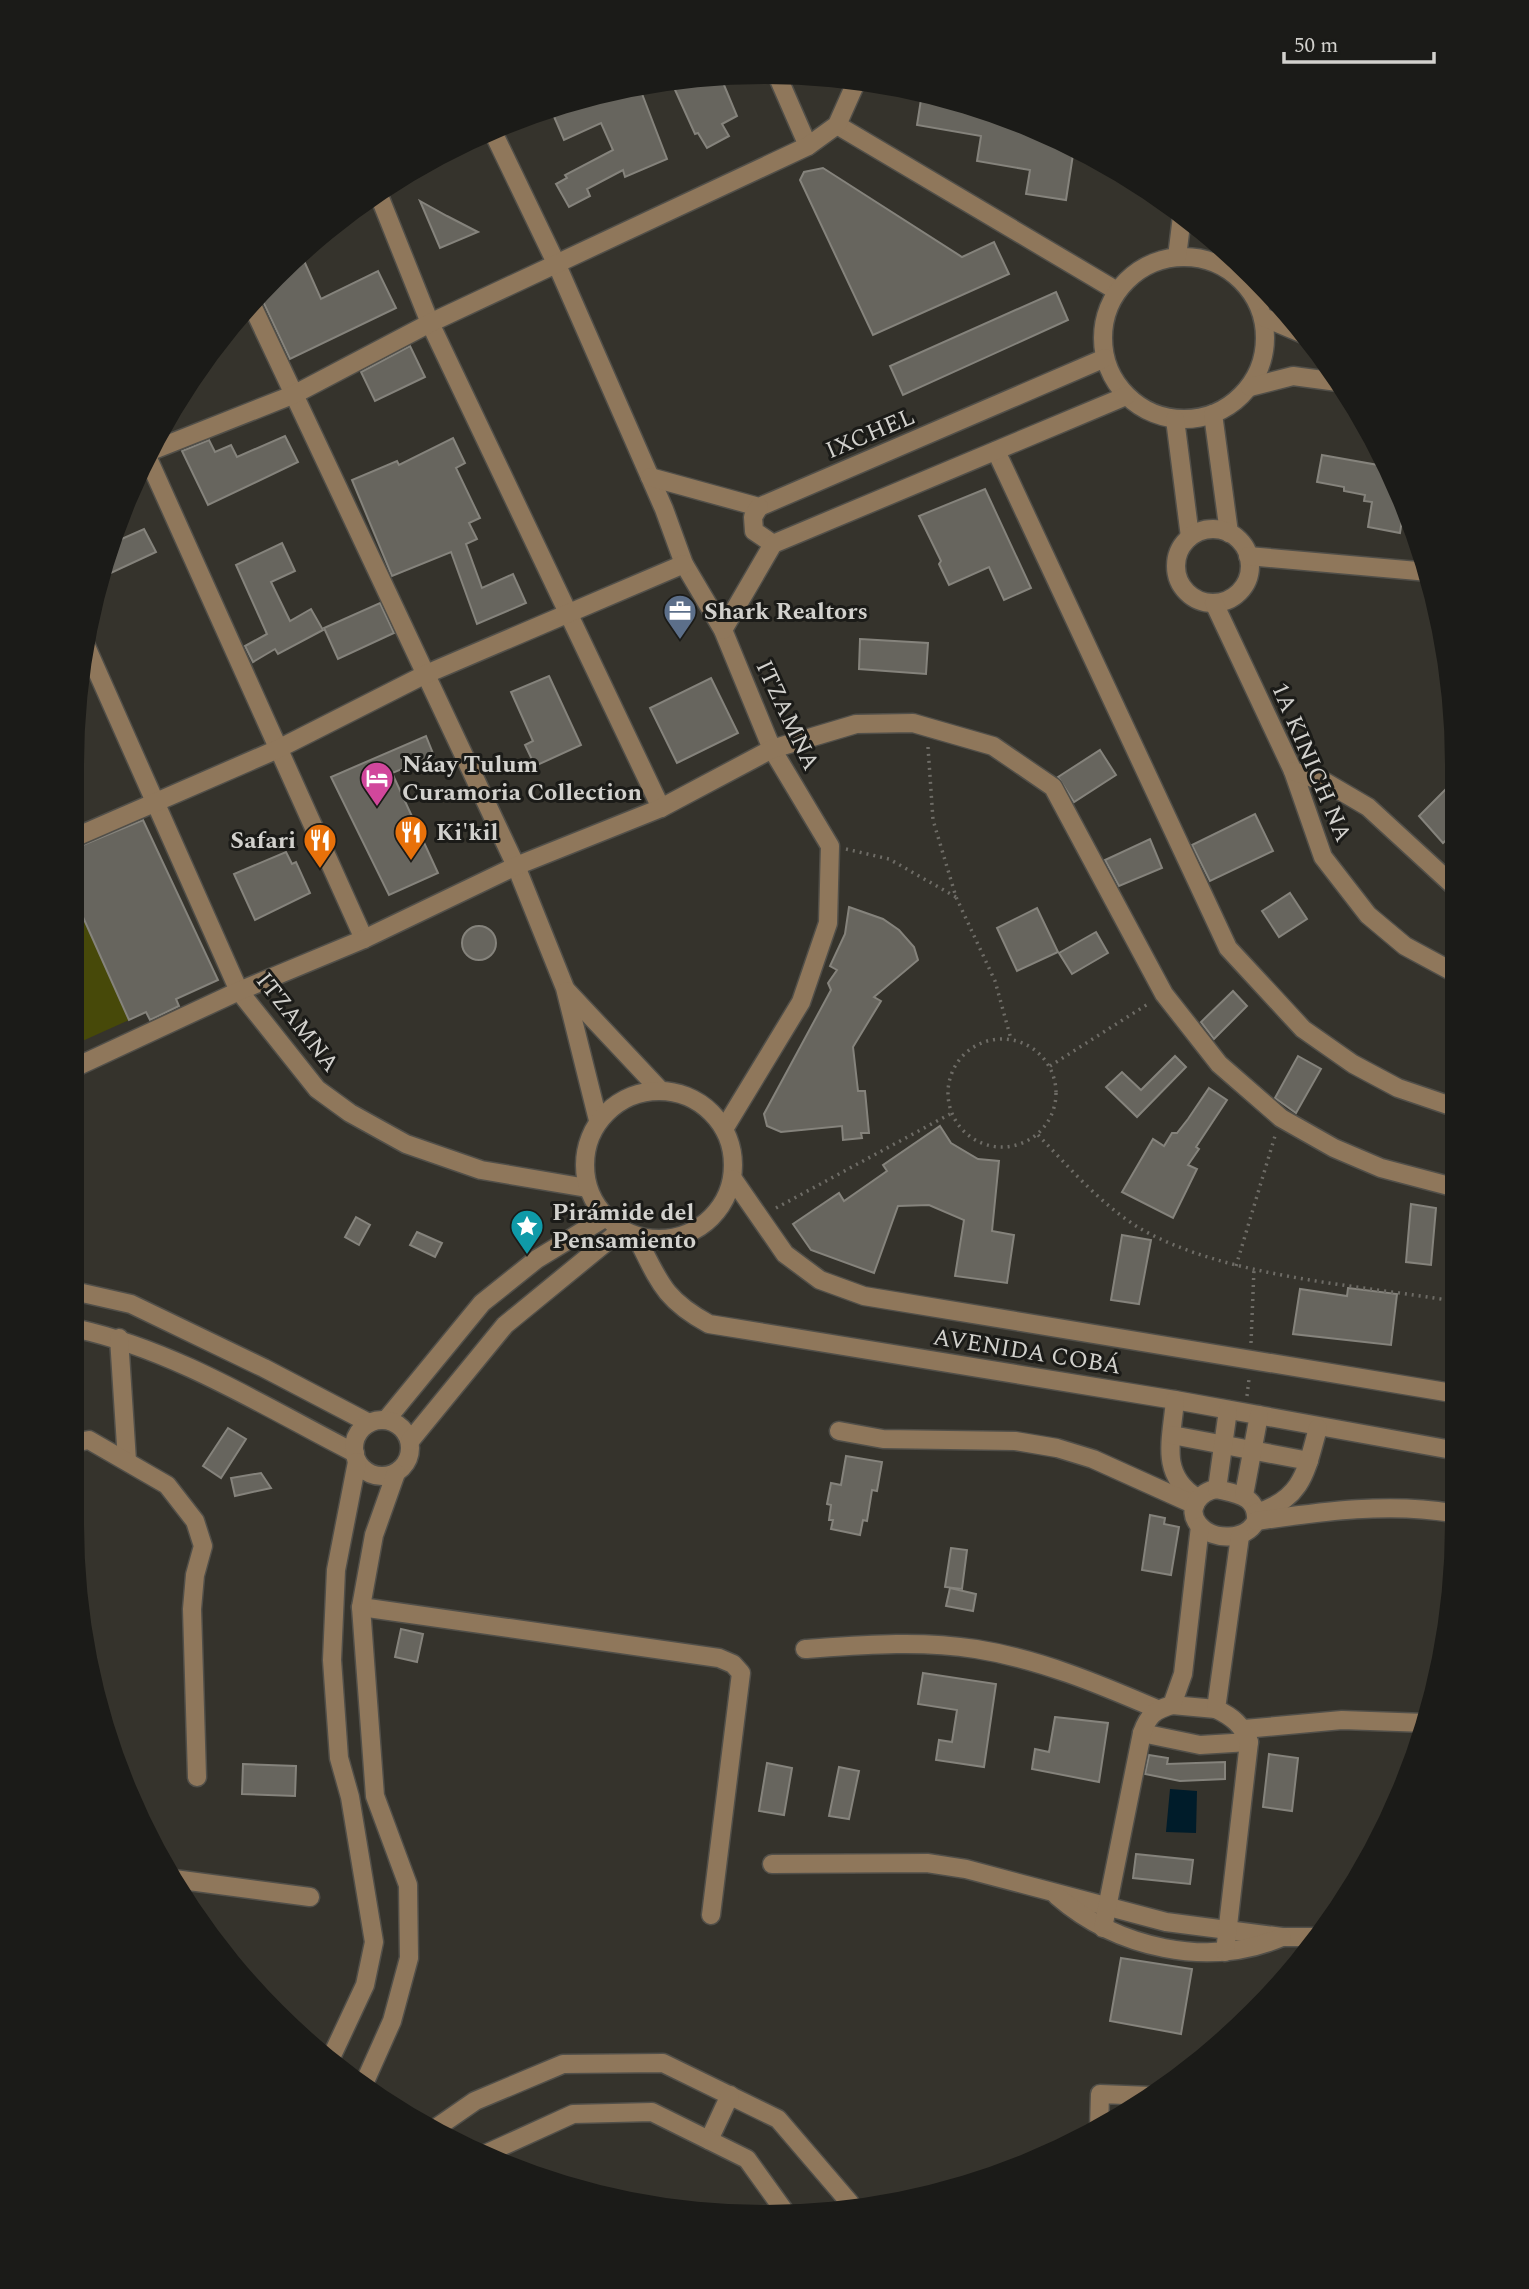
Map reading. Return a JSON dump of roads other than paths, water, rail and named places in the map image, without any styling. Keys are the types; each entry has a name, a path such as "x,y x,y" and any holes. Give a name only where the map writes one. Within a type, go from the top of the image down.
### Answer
{"street":[{"path":"781,84 808,146"},
{"path":"163,447 295,394 430,323 808,146 837,125 853,90"},
{"path":"837,125 1117,290"},
{"name":"ITZAMNA","path":"497,139 557,265 650,477 684,564 723,630 772,749 830,846 828,923 801,1002 724,1129"},
{"path":"382,202 430,323 661,808"},
{"path":"1177,257 1181,226"},
{"path":"1177,257 1203,259 1228,269 1255,298 1263,317 1264,354 1250,387 1227,408 1213,414 1174,419 1149,411 1126,396 1113,378 1105,358 1104,323 1117,290 1143,267 1177,257"},
{"path":"256,313 516,866 565,988 598,1120"},
{"path":"1263,317 1284,326"},
{"name":"IXCHEL","path":"759,507 1105,358"},
{"path":"1250,387 1293,376 1326,380"},
{"path":"723,630 773,544 1126,396"},
{"path":"1213,414 1229,533"},
{"path":"1174,419 1190,537"},
{"path":"996,451 1228,948 1303,1029 1353,1064 1398,1088 1445,1104"},
{"path":"152,468 364,939"},
{"path":"650,477 759,507 753,517 754,531 773,544"},
{"path":"1213,528 1229,533 1239,540 1248,556 1246,584 1232,597 1214,603 1194,598 1186,591 1176,573 1178,553 1190,537 1213,528"},
{"path":"1248,556 1417,573"},
{"path":"84,833 278,749 424,675 684,564"},
{"name":"1A KINICH NA","path":"1214,603 1293,771 1323,857 1368,915 1405,946 1445,968"},
{"name":"ITZAMNA","path":"92,661 239,991 317,1089 395,1138 481,1170 587,1188"},
{"path":"84,1063 239,991 364,939 516,866 661,808 772,749 856,724 913,723 993,746 1053,787 1164,994 1219,1064 1281,1118 1334,1148 1381,1168 1445,1185"},
{"path":"1293,771 1327,783 1368,807 1445,878"},
{"path":"565,988 660,1090"},
{"path":"660,1090 686,1095 708,1109 724,1129 733,1153 733,1180 723,1203 706,1223 683,1236 660,1240 629,1233 606,1217 587,1188 583,1164 587,1141 598,1120 615,1104 637,1093 660,1090"},
{"name":"AVENIDA COBÁ","path":"733,1180 785,1254 820,1280 864,1297 1445,1392"},
{"path":"334,2051 365,1985 373,1941 350,1797 339,1758 331,1660 335,1570 356,1457 357,1436 378,1422 482,1303 537,1259 606,1217"},
{"path":"367,2076 393,2021 409,1958 408,1885 375,1796 361,1607 374,1535 396,1473 408,1461 410,1441 505,1325 629,1233"},
{"name":"AVENIDA COBÁ","path":"629,1233 663,1289 681,1309 709,1324 1175,1400 1445,1449"},
{"path":"84,1293 131,1304 378,1422 402,1428 410,1441"},
{"path":"84,1330 119,1338 230,1388 356,1457 363,1468 379,1476 396,1473"},
{"path":"119,1338 127,1461"},
{"path":"230,1388 244,1359"},
{"path":"1175,1400 1172,1475 1196,1502"},
{"path":"1217,1489 1228,1410"},
{"path":"1244,1496 1259,1415"},
{"path":"1200,1527 1206,1531 1240,1536 1247,1533 1256,1517 1288,1500 1297,1489 1309,1461 1318,1428"},
{"path":"839,1431 883,1439 1015,1441 1057,1448 1093,1459 1196,1502"},
{"path":"1172,1435 1309,1461"},
{"path":"84,1441 89,1440 167,1485 195,1521 203,1546 195,1575 192,1609 197,1777"},
{"path":"1103,1928 1142,1733 1148,1718 1165,1707 1183,1674 1200,1527 1194,1513 1196,1502 1210,1490 1217,1489 1250,1500 1256,1517"},
{"path":"1256,1517 1383,1508 1445,1512"},
{"path":"1216,1710 1240,1536"},
{"path":"361,1607 719,1658 733,1664 741,1673 711,1915"},
{"path":"805,1649 893,1643 974,1648 1040,1663 1165,1707 1216,1710 1231,1717 1246,1735 1225,1952"},
{"path":"1142,1733 1200,1745 1342,1720 1415,1723"},
{"path":"772,1864 927,1863 966,1869 1166,1922 1282,1937 1305,1937"},
{"path":"185,1880 310,1897"},
{"path":"1054,1893 1082,1917 1103,1928 1125,1938 1160,1947 1225,1952 1256,1948 1282,1937"},
{"path":"442,2124 475,2101 563,2064 663,2063 778,2119 847,2200"},
{"path":"1099,2117 1100,2094 1135,2095"},
{"path":"709,2140 730,2095"},
{"path":"496,2149 573,2114 652,2112 747,2159 780,2205"}],"water":[{"path":"1170,1789 1197,1791 1196,1833 1166,1832"}],"place":[{"name":"Shark Realtors","path":"680,641"},
{"name":"Náay Tulum Curamoria Collection","path":"377,808"},
{"name":"Ki'kil","path":"411,862"},
{"name":"Safari","path":"320,870"},
{"name":"Pirámide del Pensamiento","path":"527,1256"}]}
